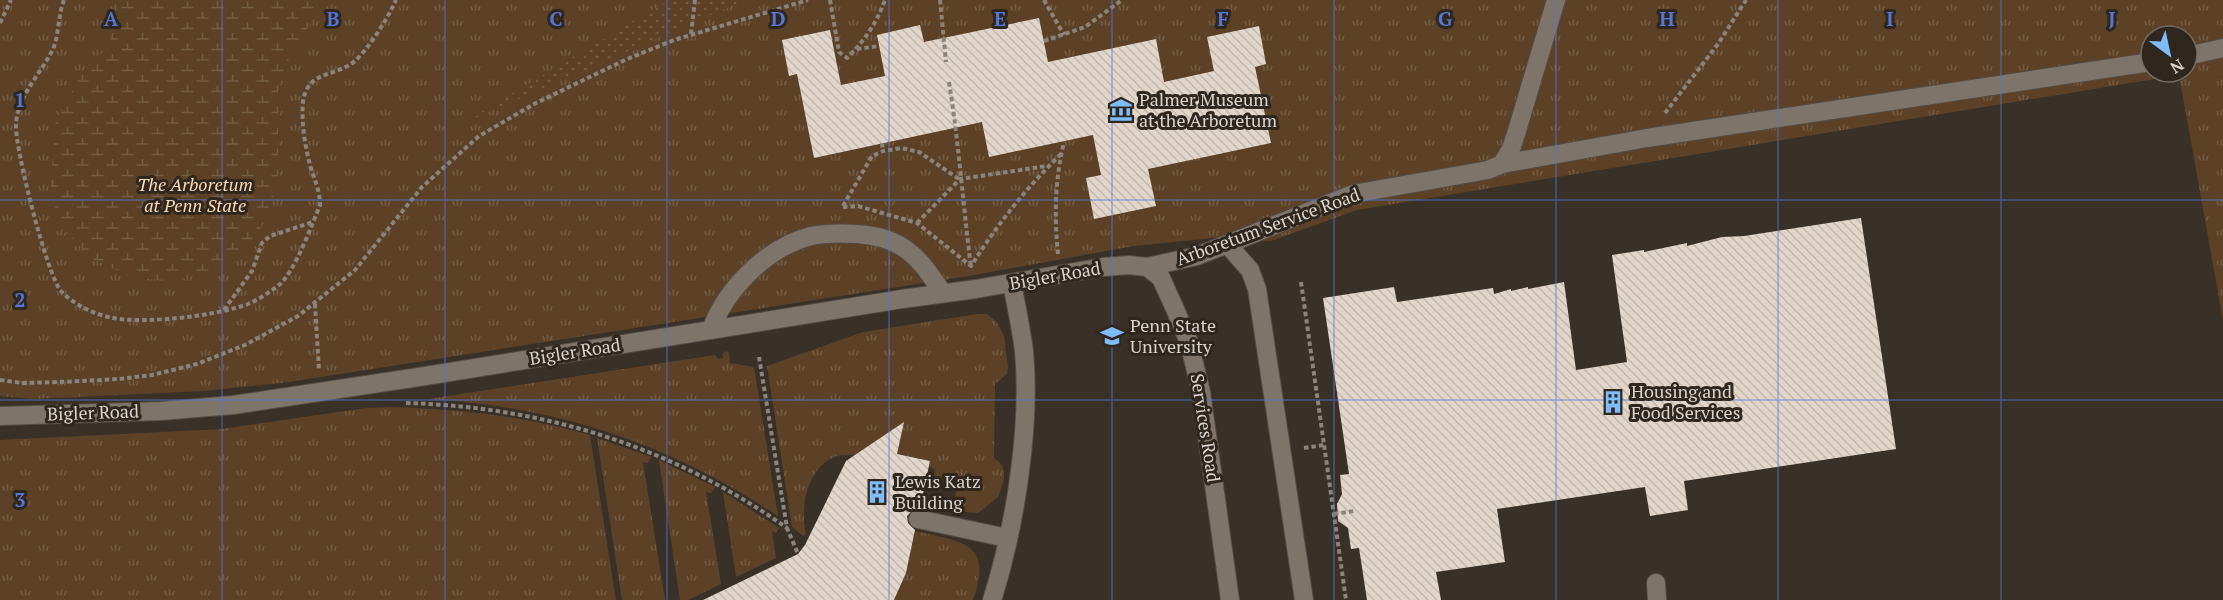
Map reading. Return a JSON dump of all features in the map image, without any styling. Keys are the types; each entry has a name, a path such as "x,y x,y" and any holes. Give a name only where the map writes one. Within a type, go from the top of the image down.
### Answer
{"street":[{"path":"1502,164 1511,149 1516,134 1556,0"},
{"path":"2199,53 2223,48"},
{"name":"Arboretum Service Road","path":"1147,267 1197,256 1353,194 1460,176 1488,170 1502,164 1647,138 2139,64"},
{"path":"711,330 717,312 745,278 770,256 812,236 842,232 869,234 894,242 908,250 926,269 943,293"},
{"path":"1227,244 1250,270 1257,289 1304,600"},
{"name":"Bigler Road","path":"0,416 161,411 233,405 1103,267 1129,265 1147,267"},
{"name":"Services Road","path":"1147,267 1161,278 1189,342 1195,367 1230,600"},
{"path":"992,600 1019,477 1025,399 1024,350 1012,283"},
{"path":"918,519 1007,538"}],"path":[{"path":"0,24 11,0"},
{"path":"64,0 54,47 17,111 15,127 24,177 44,250 59,289 73,302 112,318 178,317 224,310 250,303 280,284 291,272 320,205 320,194 310,165 306,144 303,103 309,84 353,62 384,22 396,0"},
{"path":"691,34 695,0"},
{"path":"0,380 22,383 119,379 181,369 246,345 268,334 315,303 355,270 422,188 479,136 536,103 596,73 691,34 808,0"},
{"path":"830,0 838,52 847,58 873,29 885,0"},
{"path":"940,0 946,62"},
{"path":"1044,0 1064,35"},
{"path":"1044,41 1085,27 1122,0"},
{"path":"1647,138 1718,44 1746,0"},
{"path":"856,49 879,46"},
{"path":"949,82 971,266 974,275"},
{"path":"1058,260 1054,222 1055,192 1064,141"},
{"path":"882,143 883,151"},
{"path":"843,207 872,156 883,151 902,148 919,152 960,179"},
{"path":"971,266 995,228 1029,185 1061,154"},
{"path":"917,223 960,179 1048,166"},
{"path":"224,310 252,271 262,243 270,236 314,222"},
{"path":"1301,282 1346,600"},
{"path":"315,303 320,381"},
{"path":"759,357 787,528 798,554"},
{"path":"400,403 447,405 520,414 592,432 654,454 708,478 787,528"},
{"path":"1334,514 1354,511"}],"green space":[{"name":"The Arboretum at Penn State","path":"0,0 2223,0 2223,320 2181,84 2199,84 2199,24 2139,24 2139,82 1357,210 1271,241 1213,238 1134,246 969,276 289,382 205,391 33,399 0,396"},
{"path":"119,0 327,0 292,50 278,91 278,175 269,217 245,248 213,269 174,282 132,277 91,258 64,230 50,195 56,120 84,70 109,46"},
{"path":"669,0 745,0 461,124"},
{"path":"987,314 996,321 1004,336 1008,367 1007,374 995,384 994,458 1004,471 998,497 978,513 953,511 958,481 934,477 935,469 929,467 930,461 904,455 896,460 903,423 862,452 837,456 825,463 811,480 807,491 804,513 806,534 803,536 792,527 767,366 863,332"},
{"path":"726,351 729,353 730,363 754,367 778,516 737,490 695,468 611,433 522,410 428,399 715,355 718,359 723,358 722,354"},
{"path":"390,407 492,415 566,428 590,435 616,600 0,600 0,440 222,429 366,408"},
{"path":"597,438 651,457 648,463 643,462 665,600 622,600"},
{"path":"659,460 715,487 711,493 706,492 721,584 688,600 680,600"},
{"path":"723,492 779,528 776,533 772,531 776,558 736,577"},
{"path":"915,531 959,542 976,555 979,566 978,581 973,600 894,600 906,573"}],"building":[{"name":"Palmer Museum at the Arboretum","path":"1039,18 1048,62 1156,39 1164,82 1214,71 1207,37 1259,26 1266,64 1255,67 1271,143 1148,169 1156,206 1094,219 1086,178 1101,175 1093,135 989,157 982,122 814,158 797,74 789,76 782,40 830,30 841,85 885,76 877,35 920,25 924,42"},
{"name":"Housing and Food Services","path":"1861,218 1896,449 1684,481 1688,510 1650,516 1645,487 1497,509 1505,562 1436,572 1441,600 1367,600 1359,548 1351,549 1348,528 1338,521 1337,504 1342,494 1340,475 1349,474 1323,298 1394,287 1397,302 1493,288 1494,294 1511,289 1511,291 1528,287 1528,289 1564,282 1576,370 1627,362 1612,255 1644,250 1644,252 1687,243 1687,246 1722,237 1744,236"},
{"name":"Lewis Katz Building","path":"904,422 897,454 930,461 920,508 914,509 907,516 908,523 915,530 906,573 894,600 703,600 798,554 805,545 846,461"}],"place":[{"name":"Palmer Museum at the Arboretum","path":"1121,110"},
{"name":"Penn State University","path":"1112,336"},
{"name":"Housing and Food Services","path":"1613,402"},
{"name":"Lewis Katz Building","path":"877,492"}]}
